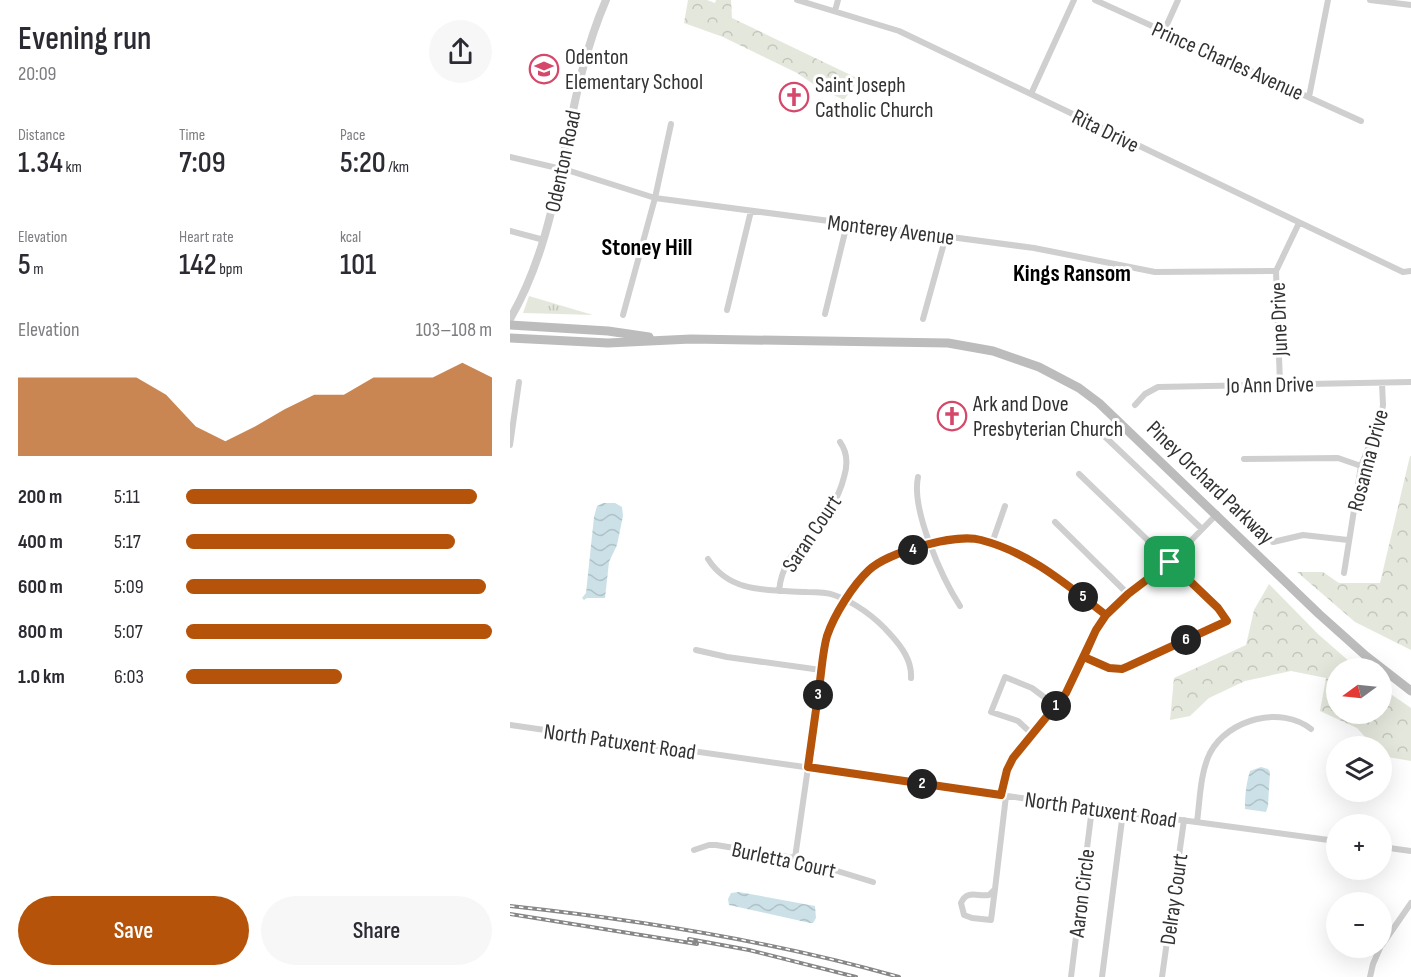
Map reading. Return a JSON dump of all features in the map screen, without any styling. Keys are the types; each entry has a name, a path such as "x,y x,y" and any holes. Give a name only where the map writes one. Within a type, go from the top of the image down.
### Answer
{"main road":[{"name":"Piney Orchard Parkway","path":"510,325 608,331 669,340"},
{"name":"Piney Orchard Parkway","path":"510,338 608,343 669,340 948,343 993,351 1039,367 1086,393 1121,423 1343,636 1411,692"}],"street":[{"name":"Odenton Road","path":"510,319 532,274 544,240 562,171 584,66 606,0"},
{"name":"Rita Drive","path":"797,0 899,31 1403,272 1411,271"},
{"path":"835,11 838,0"},
{"path":"1030,94 1074,0"},
{"name":"Prince Charles Avenue","path":"1095,0 1361,121"},
{"path":"1164,31 1178,0"},
{"path":"1309,97 1328,0"},
{"path":"1370,0 1411,5"},
{"path":"622,315 655,198 671,124"},
{"name":"Monterey Avenue","path":"510,158 655,198 946,236 1073,255 1155,272 1276,271"},
{"path":"727,310 751,211"},
{"name":"June Drive","path":"1280,384 1276,271 1299,223"},
{"path":"825,314 847,224"},
{"path":"510,231 544,240"},
{"path":"923,319 946,236"},
{"path":"510,445 519,382"},
{"name":"Rosanna Drive","path":"1344,573 1361,466 1381,417 1382,382"},
{"name":"Jo Ann Drive","path":"1135,405 1145,394 1158,387 1411,382"},
{"path":"1100,432 1202,530"},
{"name":"Saran Court","path":"779,591 780,579 790,560 822,522 837,499 847,462 846,453 840,442"},
{"path":"1244,459 1338,458 1361,466"},
{"path":"1078,474 1218,608 1227,621 1122,669 1109,668 1084,657"},
{"path":"918,477 916,493 930,544 942,576 960,606"},
{"path":"992,543 1005,506"},
{"path":"995,889 993,893 985,896 970,894 965,896 961,908 964,915 991,920 995,889 1007,770 1020,748 1066,693 1096,630 1106,615 1128,594 1170,562 1217,514"},
{"path":"1055,522 1128,594"},
{"path":"1274,542 1287,537 1303,535 1348,540"},
{"path":"795,858 827,635 846,600 862,578 879,563 930,544 967,538 992,543 1045,568 1106,615"},
{"path":"708,559 720,575 735,584 779,591 826,593 846,600 875,620 896,640 909,662 911,678"},
{"path":"696,650 727,657 821,670"},
{"path":"1032,734 1018,721 991,712 1005,676 1032,688 1056,706"},
{"path":"1197,822 1204,771 1209,755 1216,744 1230,731 1263,717 1280,717 1302,722 1311,729"},
{"name":"North Patuxent Road","path":"510,725 1326,840"},
{"name":"Aaron Circle","path":"1071,977 1092,808"},
{"name":"Aaron Circle","path":"1102,977 1123,812"},
{"name":"Delray Court","path":"1162,977 1184,820"},
{"name":"Burletta Court","path":"694,850 716,845 795,858 873,882"},
{"path":"1392,848 1411,851"},
{"path":"1392,930 1411,903"},
{"path":"1370,977 1376,958"}],"green space":[{"path":"688,0 707,0 715,3 716,0 731,0 732,18 859,79 844,100 819,88 797,73 723,37 684,23"},
{"path":"529,296 593,315 523,313"},
{"path":"1410,456 1411,650 1355,622 1297,572 1323,572 1339,583 1380,583"},
{"path":"1269,584 1318,634 1345,658 1326,658 1326,678 1291,671 1245,681 1209,698 1190,716 1170,720 1174,678 1246,645 1254,610"},
{"path":"1326,678 1326,714 1320,711"},
{"path":"1392,695 1411,708 1411,761 1392,758 1392,736 1364,736 1357,728 1348,724 1392,724"}],"water":[{"path":"603,503 615,503 622,507 623,516 617,545 609,562 605,598 584,600 582,598 586,593 594,517 597,506"},
{"path":"1261,767 1270,772 1266,812 1245,809 1250,771"},
{"path":"739,892 815,906 816,918 813,923 810,923 729,905 728,899 731,893"}],"railway":[{"path":"510,906 706,933 755,942 899,977"},
{"path":"510,914 697,944"},
{"path":"689,939 749,950 856,977"}],"place":[{"name":"Odenton Elementary School","path":"544,69"},
{"name":"Saint Joseph Catholic Church","path":"794,97"},
{"name":"Ark and Dove Presbyterian Church","path":"952,416"}],"district":[{"name":"Stoney Hill","path":"647,247"},
{"name":"Kings Ransom","path":"1072,273"}],"route":[{"path":"1170,562 1128,594 1106,615 1096,630 1066,693 1013,758 1007,770 1001,795 808,767 827,635 854,588 870,569 879,563 930,544 967,538 992,543 1032,560 1106,615 1096,630 1084,657 1109,668 1122,669 1227,621 1218,608 1170,562"}]}
